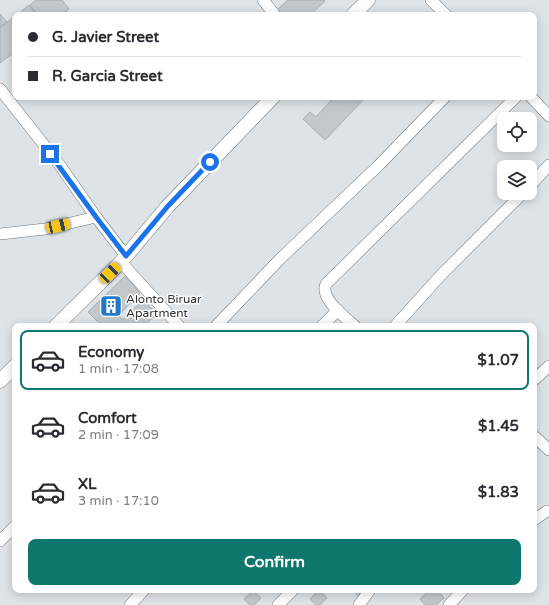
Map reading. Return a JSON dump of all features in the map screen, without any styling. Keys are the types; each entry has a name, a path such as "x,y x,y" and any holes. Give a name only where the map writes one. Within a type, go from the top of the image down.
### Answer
{"street":[{"path":"263,0 273,12"},
{"path":"356,12 368,0"},
{"path":"431,0 443,12"},
{"path":"0,88 59,164 124,259 177,323"},
{"path":"59,323 124,259 168,206 270,100"},
{"path":"219,323 280,259 442,100"},
{"path":"351,323 326,296 324,292 326,284 513,100"},
{"path":"534,100 549,116"},
{"path":"537,179 549,166"},
{"path":"398,323 441,275 516,200"},
{"path":"0,234 45,229 96,217"},
{"path":"325,323 338,310"},
{"path":"537,377 549,366"},
{"path":"0,381 12,369"},
{"path":"537,439 549,450"},
{"path":"537,518 547,511"},
{"path":"0,540 12,529"},
{"path":"130,605 141,593"},
{"path":"278,605 290,593"},
{"path":"359,605 368,593"},
{"path":"449,605 460,593"}],"building":[{"path":"36,0 62,0 69,9 65,12 36,12 30,5"},
{"path":"288,0 325,1 313,12 279,12 277,10"},
{"path":"29,5 34,12 21,12"},
{"path":"0,14 7,22 0,27"},
{"path":"12,18 12,54 0,63 0,28"},
{"path":"331,100 363,100 325,140 303,119 310,112 316,117"},
{"name":"Alonto Biruar Apartment","path":"125,276 140,293 119,315 122,320 143,300 157,314 147,323 99,323 88,312"},
{"path":"251,593 255,593 261,598 254,605 250,605 244,599"},
{"path":"316,593 322,593 327,598 320,605 316,605 310,599"},
{"path":"356,593 364,593 360,598"},
{"path":"427,593 440,593 444,598 436,605 425,605 420,599"}],"place":[{"name":"Alonto Biruar Apartment","path":"111,306"}],"route":[{"path":"50,154 59,164 96,217 126,256 168,206 210,162"}]}
